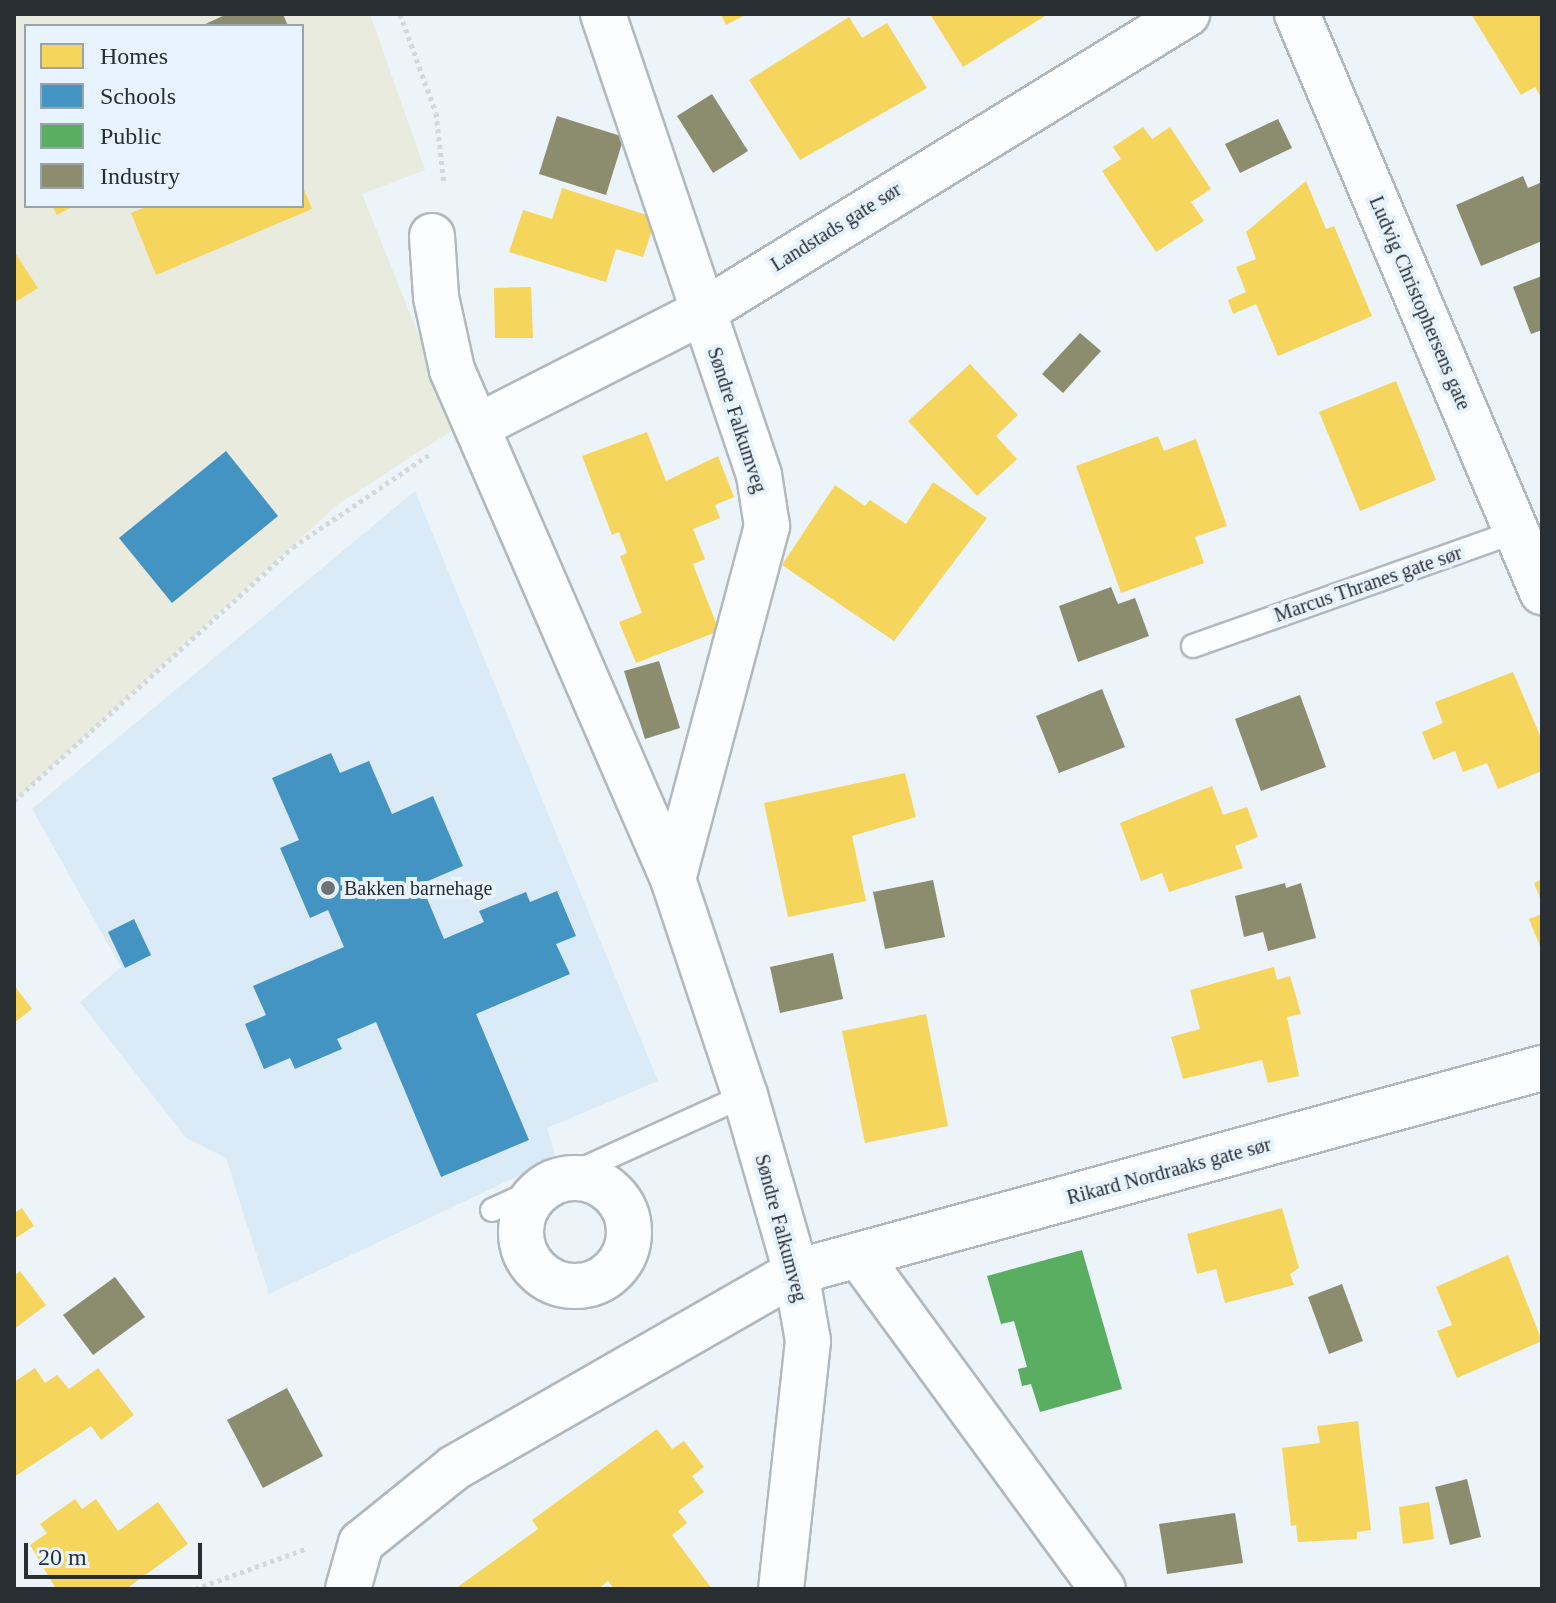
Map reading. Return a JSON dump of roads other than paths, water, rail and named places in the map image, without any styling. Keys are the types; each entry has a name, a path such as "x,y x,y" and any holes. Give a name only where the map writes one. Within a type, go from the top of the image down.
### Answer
{"street":[{"name":"Søndre Falkumveg","path":"603,14 701,313 759,475 767,526 673,879"},
{"name":"Landstads gate sør","path":"478,426 701,313 1187,14"},
{"name":"Ludvig Christophersens gate","path":"1297,14 1530,527 1542,592"},
{"name":"Søndre Falkumveg","path":"432,236 436,297 452,370 673,879 745,1095 796,1272 808,1341 781,1589"},
{"name":"Rikard Nordraaks gate sør","path":"348,1589 361,1543 454,1468 796,1272 1542,1068"},
{"path":"859,1256 1103,1589"}],"lane":[{"name":"Marcus Thranes gate sør","path":"1193,646 1530,527"},
{"path":"492,1210 745,1095"}],"place":[{"name":"Bakken barnehage","path":"328,888"}]}
